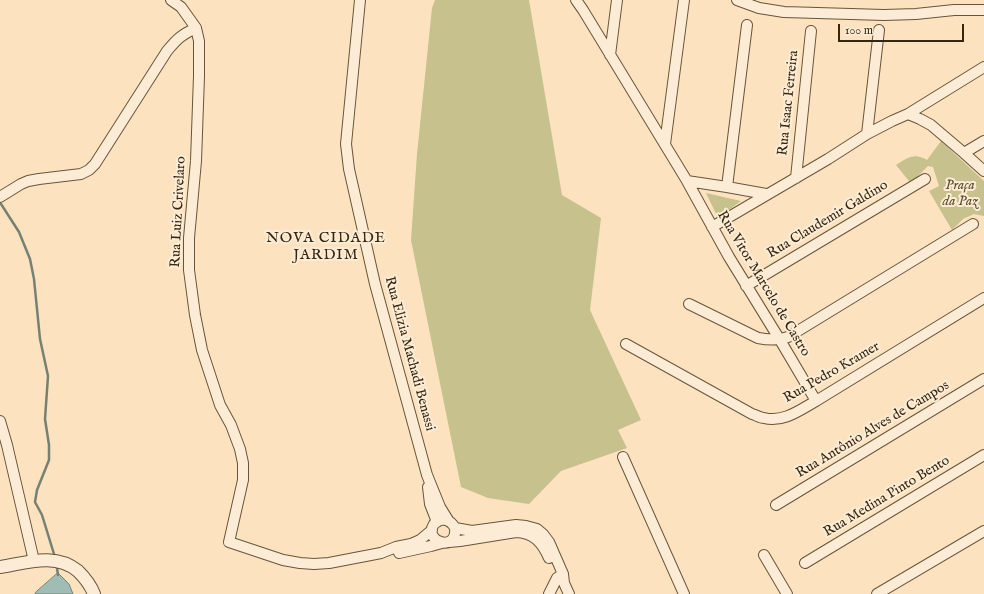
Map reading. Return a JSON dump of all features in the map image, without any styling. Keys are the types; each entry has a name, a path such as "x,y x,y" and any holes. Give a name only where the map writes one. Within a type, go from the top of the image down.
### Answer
{"street":[{"path":"0,197 13,188 28,181 81,174 89,170 95,164 167,51 176,39 184,33 196,28 182,8 171,0"},
{"name":"Rua Vitor Marcelo de Castro","path":"576,0 665,144 746,286 816,401"},
{"path":"610,55 617,0"},
{"path":"665,144 684,0"},
{"path":"737,0 759,8 784,12 884,15 916,14 954,10 984,10"},
{"name":"Rua Elizia Machadi Benassi","path":"361,1 346,144 349,169 375,284 427,475 440,507 451,524"},
{"path":"727,187 747,25"},
{"name":"Rua Luiz Crivelaro","path":"196,28 199,41 199,76 196,161 189,238 189,270 195,315 202,350 220,405 231,425 240,449 243,463 243,480 229,542 269,556 300,563 328,563 381,553"},
{"path":"867,134 879,30"},
{"name":"Rua Isaac Ferreira","path":"796,178 811,31"},
{"path":"712,227 766,194 796,178 867,134 908,114 984,67"},
{"path":"908,114 931,125 984,171"},
{"path":"964,153 984,141"},
{"name":"Rua Claudemir Galdino","path":"746,286 925,179"},
{"path":"687,181 766,194"},
{"path":"689,304 758,338 780,340 788,337 973,224"},
{"name":"Rua Pedro Kramer","path":"626,344 752,414 764,418 775,419 791,415 816,401 984,298"},
{"name":"Rua Antônio Alves de Campos","path":"776,505 984,379"},
{"path":"0,421 34,561"},
{"name":"Rua Medina Pinto Bento","path":"805,562 984,455"},
{"path":"623,456 684,594"},
{"name":"Rua Elizia Machadi Benassi","path":"427,475 434,526"},
{"path":"381,553 420,540 434,526 444,520 472,531 507,525 516,525 525,529"},
{"path":"381,553 397,554 445,542 452,539 454,536 455,532 451,524"},
{"path":"434,526 432,534 434,538 438,541 445,542 516,532 525,529 537,529 549,542 561,578 569,594"},
{"path":"877,594 984,531"},
{"path":"764,555 787,594"},
{"path":"0,567 34,561 52,560 64,562 83,576 94,594"},
{"path":"549,594 561,578"}],"green space":[{"path":"435,0 529,0 562,195 601,218 590,310 641,420 618,430 627,448 561,471 529,504 488,498 461,487 411,240 417,154 432,8"},
{"name":"Praça da Paz","path":"941,141 984,181 984,216 974,214 963,219 952,230 929,191 939,186 933,167 928,166 915,181 909,181 896,165 907,158 914,156 927,160"},
{"path":"706,193 741,201 718,218"}],"water":[{"path":"58,573 69,584 73,594 35,594 36,592"}],"waterway":[{"path":"1,204 19,232 30,259 34,279 40,339 48,376 45,419 49,445 49,460 37,490 35,502 42,515 54,554"},
{"path":"57,568 58,575"}],"district":[{"name":"NOVA CIDADE JARDIM","path":"326,248"}]}
